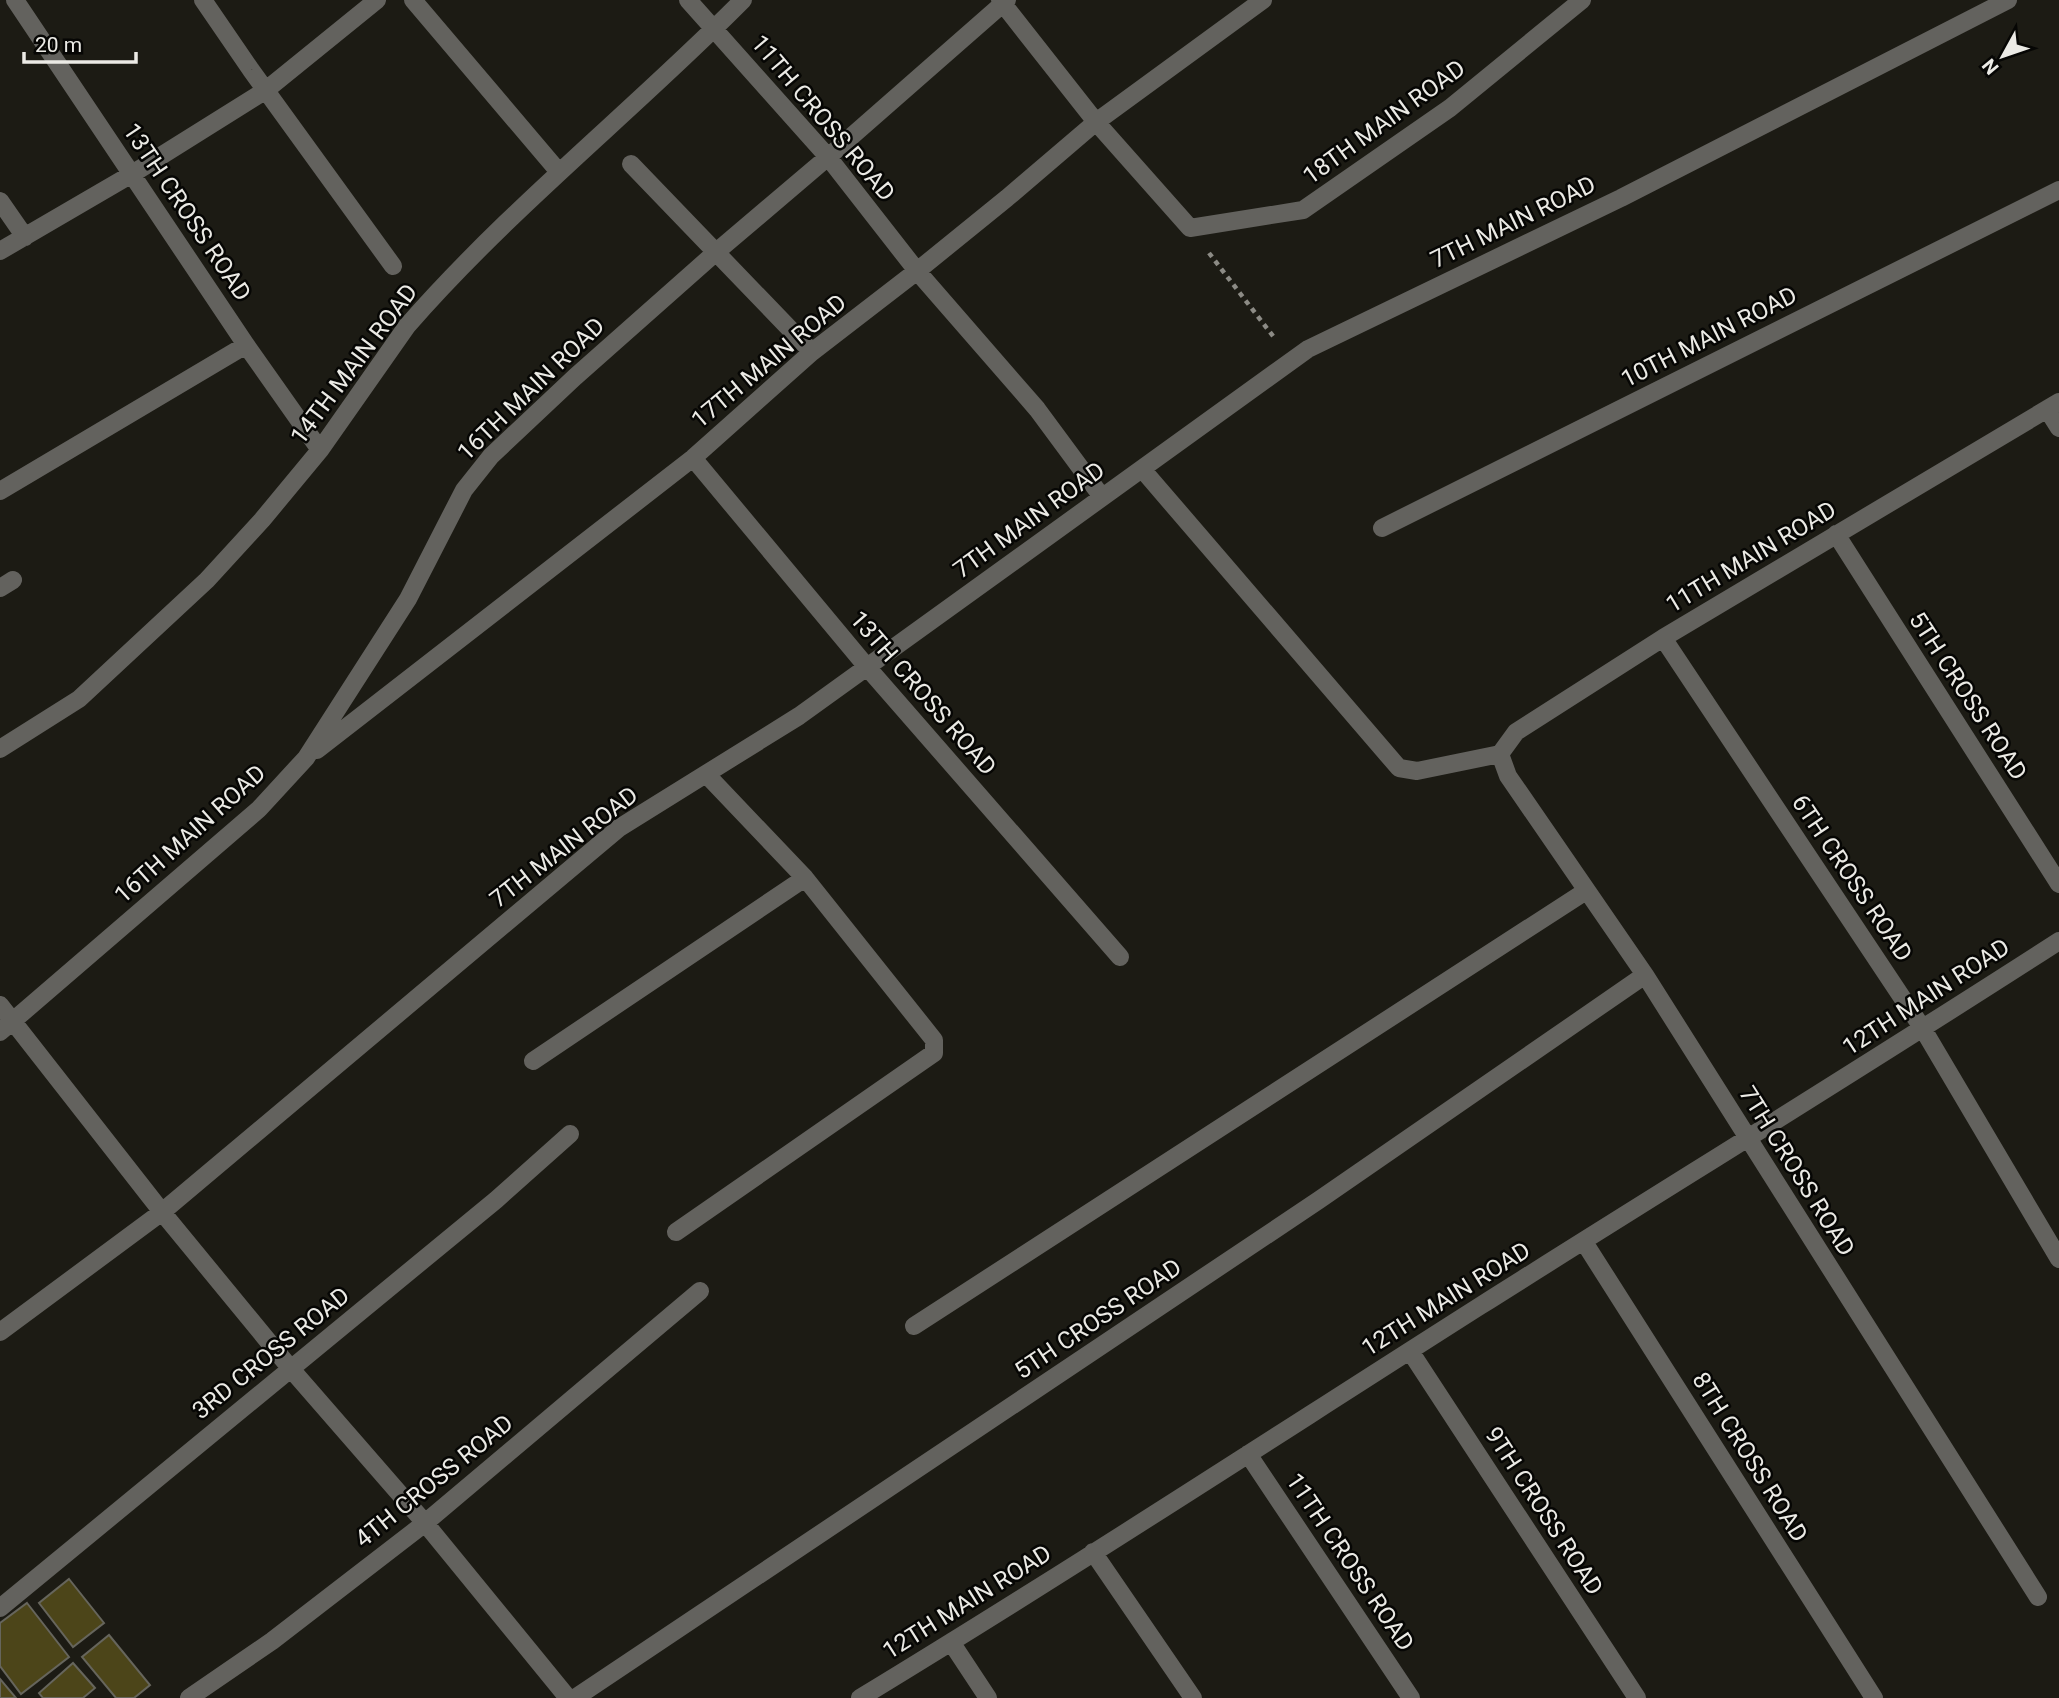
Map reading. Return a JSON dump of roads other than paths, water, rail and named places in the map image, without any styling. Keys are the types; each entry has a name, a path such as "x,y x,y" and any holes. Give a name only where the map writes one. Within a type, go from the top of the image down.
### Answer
{"street":[{"name":"13TH CROSS ROAD","path":"15,0 246,345 320,450"},
{"path":"203,0 393,266"},
{"path":"0,251 132,174 266,90 377,0"},
{"path":"413,0 559,172"},
{"name":"11TH CROSS ROAD","path":"688,0 828,157 917,271 1037,409 1102,497"},
{"name":"14TH MAIN ROAD","path":"0,750 79,699 207,580 262,520 320,450 407,326 473,256 559,172 743,0"},
{"name":"17TH MAIN ROAD","path":"306,758 693,458 812,352 917,271 1096,122 1263,0"},
{"name":"18TH MAIN ROAD","path":"1096,122 1190,228 1303,210 1450,108 1582,0"},
{"name":"7TH MAIN ROAD","path":"0,1332 162,1212 619,828 799,716 1308,349 1620,198 2008,0"},
{"path":"1003,1 1096,122"},
{"name":"16TH MAIN ROAD","path":"7,1027 259,809 306,758 408,599 464,490 491,456 575,377 1003,1"},
{"path":"631,164 812,352"},
{"name":"10TH MAIN ROAD","path":"1382,528 2059,190"},
{"path":"0,201 25,237"},
{"path":"0,491 246,345"},
{"path":"2053,405 2059,428"},
{"name":"11TH MAIN ROAD","path":"1500,754 1516,732 1663,638 2053,405"},
{"name":"13TH CROSS ROAD","path":"693,458 867,667 1120,957"},
{"path":"1142,469 1399,768 1417,771 1500,754"},
{"name":"5TH CROSS ROAD","path":"1836,534 2059,884"},
{"name":"6TH CROSS ROAD","path":"1663,638 1923,1029 2059,1259"},
{"name":"7TH CROSS ROAD","path":"1500,754 1508,776 1644,975 2038,1597"},
{"path":"676,1232 934,1053 934,1040 805,878 706,774"},
{"path":"533,1061 805,878"},
{"path":"914,1326 1586,891"},
{"name":"12TH MAIN ROAD","path":"860,1698 2059,941"},
{"name":"5TH CROSS ROAD","path":"575,1698 1320,1200 1644,975"},
{"path":"0,1004 7,1027 291,1369 425,1523 568,1698"},
{"name":"3RD CROSS ROAD","path":"0,1608 496,1200 570,1134"},
{"name":"8TH CROSS ROAD","path":"1584,1241 1874,1698"},
{"name":"4TH CROSS ROAD","path":"189,1698 272,1641 425,1523 700,1291"},
{"name":"9TH CROSS ROAD","path":"1410,1351 1637,1698"},
{"name":"11TH CROSS ROAD","path":"1248,1454 1411,1698"},
{"path":"1093,1552 1193,1698"},
{"path":"951,1642 988,1698"}]}
